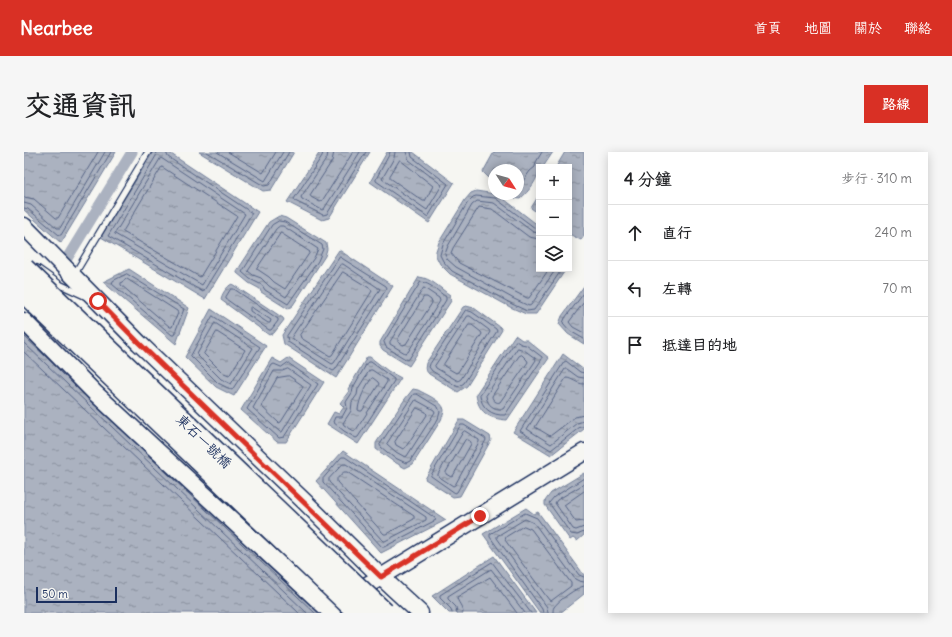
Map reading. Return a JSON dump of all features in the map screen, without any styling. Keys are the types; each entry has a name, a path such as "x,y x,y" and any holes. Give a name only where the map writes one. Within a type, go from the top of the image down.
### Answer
{"highway":[{"name":"東石一號橋","path":"27,266 384,613"},
{"name":"東石一號橋","path":"24,292 359,613"}],"street":[{"path":"24,226 139,343 420,613"},
{"path":"24,321 96,393 326,611 584,452"}],"lane":[{"path":"73,276 148,152"},
{"path":"27,266 61,285 98,301"}],"water":[{"path":"24,152 116,152 61,243 24,210"},
{"path":"153,152 168,152 258,212 205,299 101,237"},
{"path":"199,152 294,152 271,190 263,191"},
{"path":"320,152 370,152 329,218 322,220 287,202"},
{"path":"387,152 413,152 454,183 429,223 370,182"},
{"path":"494,152 553,152 545,164 536,164 536,178 524,195 524,164 488,164 488,177 483,172"},
{"path":"565,152 584,152 584,236 581,240 572,236 572,164 558,164"},
{"path":"476,191 488,193 488,200 505,200 536,224 536,272 564,272 536,314 526,314 510,307 450,274 440,264 436,256 439,242 471,193"},
{"path":"536,200 536,212 531,208"},
{"path":"279,216 286,218 326,243 327,249 325,256 293,305 288,309 261,292 260,289 249,283 237,273 269,222"},
{"path":"339,250 393,286 336,378 284,344 282,335"},
{"path":"129,269 189,308 176,344 103,282"},
{"path":"419,277 428,279 450,295 451,301 409,366 383,350 380,346 380,342"},
{"path":"232,284 283,318 284,320 274,333 269,335 221,300 225,291"},
{"path":"584,286 584,344 568,334 559,324 562,316"},
{"path":"466,306 474,308 502,330 467,386 458,392 429,374 425,369 426,363 463,307"},
{"path":"211,309 266,346 234,396 216,387 185,357"},
{"path":"24,331 320,613 24,613"},
{"path":"515,335 522,340 527,340 549,358 507,420 495,418 482,410 479,406 476,394"},
{"path":"563,354 584,370 584,429 551,455 513,432"},
{"path":"367,357 370,357 388,371 401,378 358,444 327,424 334,412 339,414 344,407 340,403 349,391 348,389"},
{"path":"272,358 281,363 288,358 324,382 286,442 277,442 241,410"},
{"path":"413,389 418,390 437,401 443,407 444,411 441,420 413,464 405,468 376,449 376,443"},
{"path":"459,420 464,420 490,436 491,440 460,496 453,497 425,479"},
{"path":"343,451 446,520 381,553 316,481"},
{"path":"584,473 584,535 577,541 573,538 570,540 545,505 545,501 551,493"},
{"path":"526,508 534,514 538,512 584,575 584,594 560,613 540,613 483,534"},
{"path":"494,556 536,613 449,613 432,596"}],"waterway":[{"path":"66,260 132,152"}],"route":[{"path":"98,301 139,343 381,577 480,516"}]}
